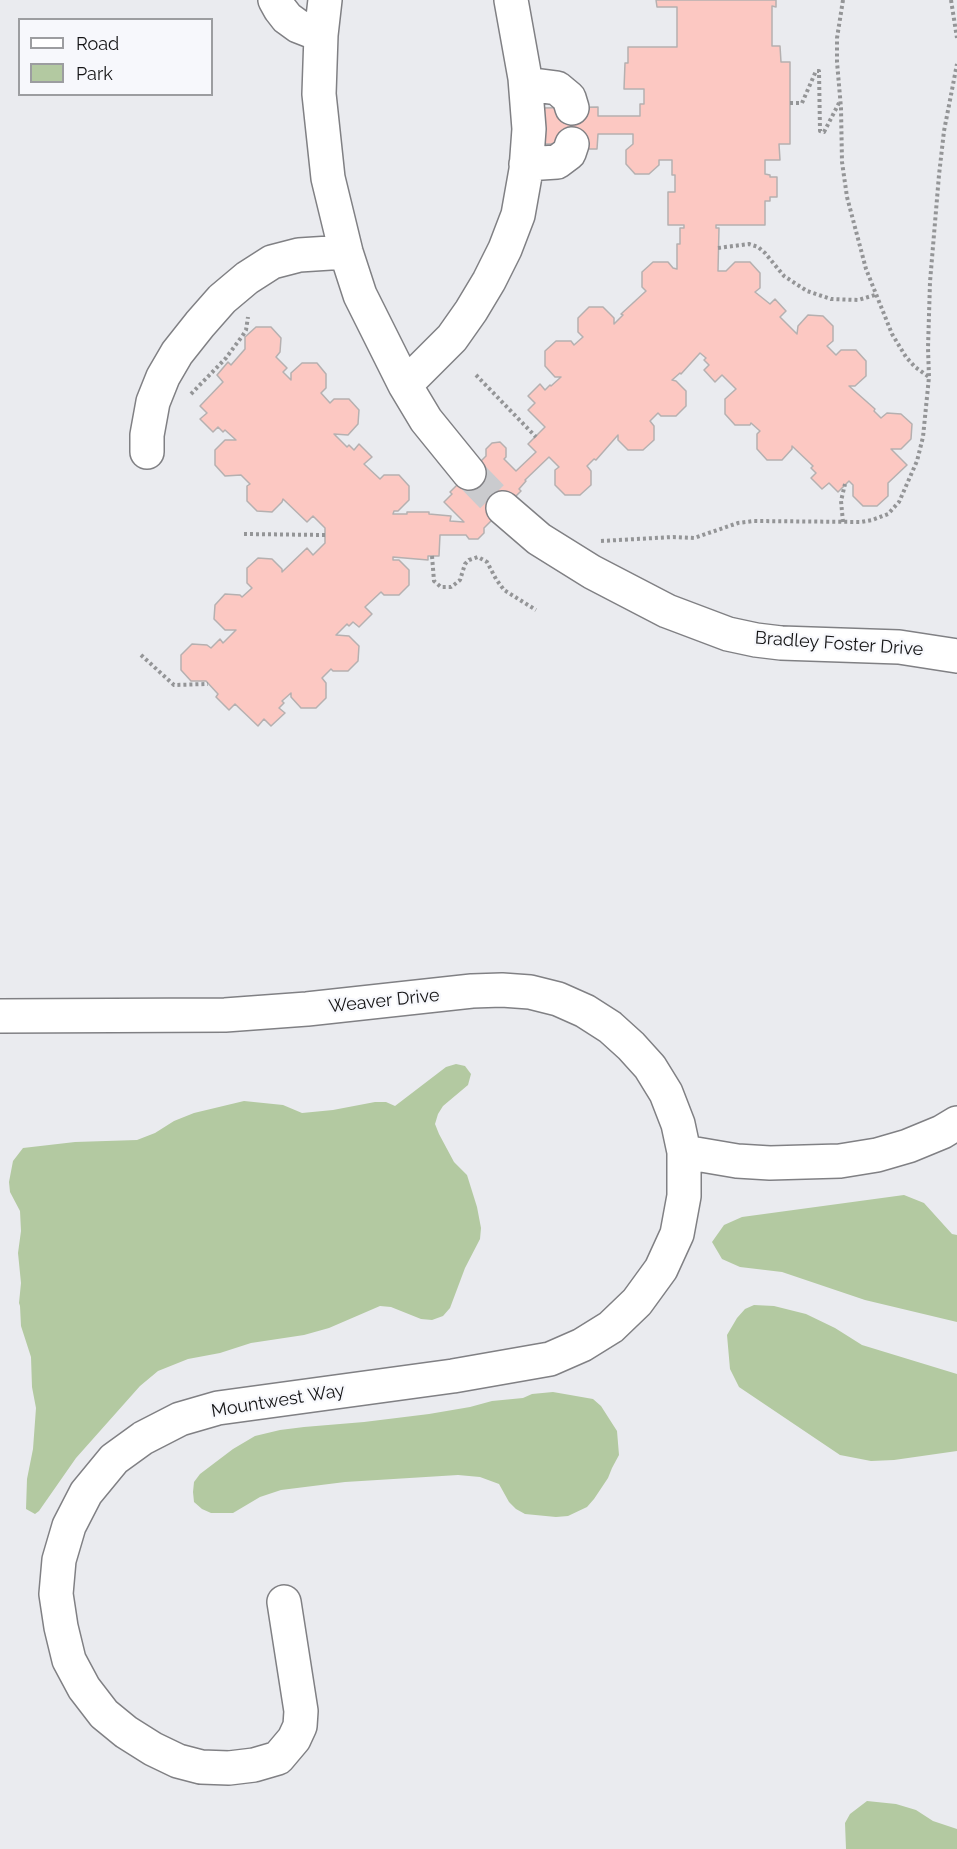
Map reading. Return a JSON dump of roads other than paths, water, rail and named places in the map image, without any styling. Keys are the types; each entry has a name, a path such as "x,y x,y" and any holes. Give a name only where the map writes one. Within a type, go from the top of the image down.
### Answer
{"street":[{"path":"275,0 287,18 298,26 321,36"},
{"path":"326,0 321,36 319,94 328,178 346,252 360,294 405,385 426,420 469,473"},
{"path":"405,385 452,338 471,311 505,249 518,215 529,129 526,84 511,0"},
{"path":"526,84 557,88 569,98 572,108"},
{"path":"526,164 557,162 569,153 572,144"},
{"path":"147,452 147,435 153,402 163,376 177,353 222,299 272,262 299,255 346,252"},
{"name":"Bradley Foster Drive","path":"504,508 539,539 592,572 667,611 728,634 781,643 899,647 957,656"},
{"name":"Weaver Drive","path":"0,1016 225,1015 307,1010 472,991 530,992 558,999 585,1011 610,1027 631,1046 650,1066 666,1093 678,1124 684,1152"},
{"path":"684,1152 737,1161 770,1163 840,1161 877,1155 908,1146 957,1123"},
{"name":"Mountwest Way","path":"284,1602 301,1711 300,1726 294,1738 278,1758 254,1765 229,1768 201,1767 178,1761 126,1732 104,1714 84,1688 69,1660 61,1627 56,1594 59,1560 69,1526 86,1493 114,1459 143,1438 180,1419 218,1408 550,1359 582,1345 611,1327 631,1308 661,1269 676,1234 684,1196 684,1152"}],"tunnel":[{"path":"469,473 503,508"}]}
